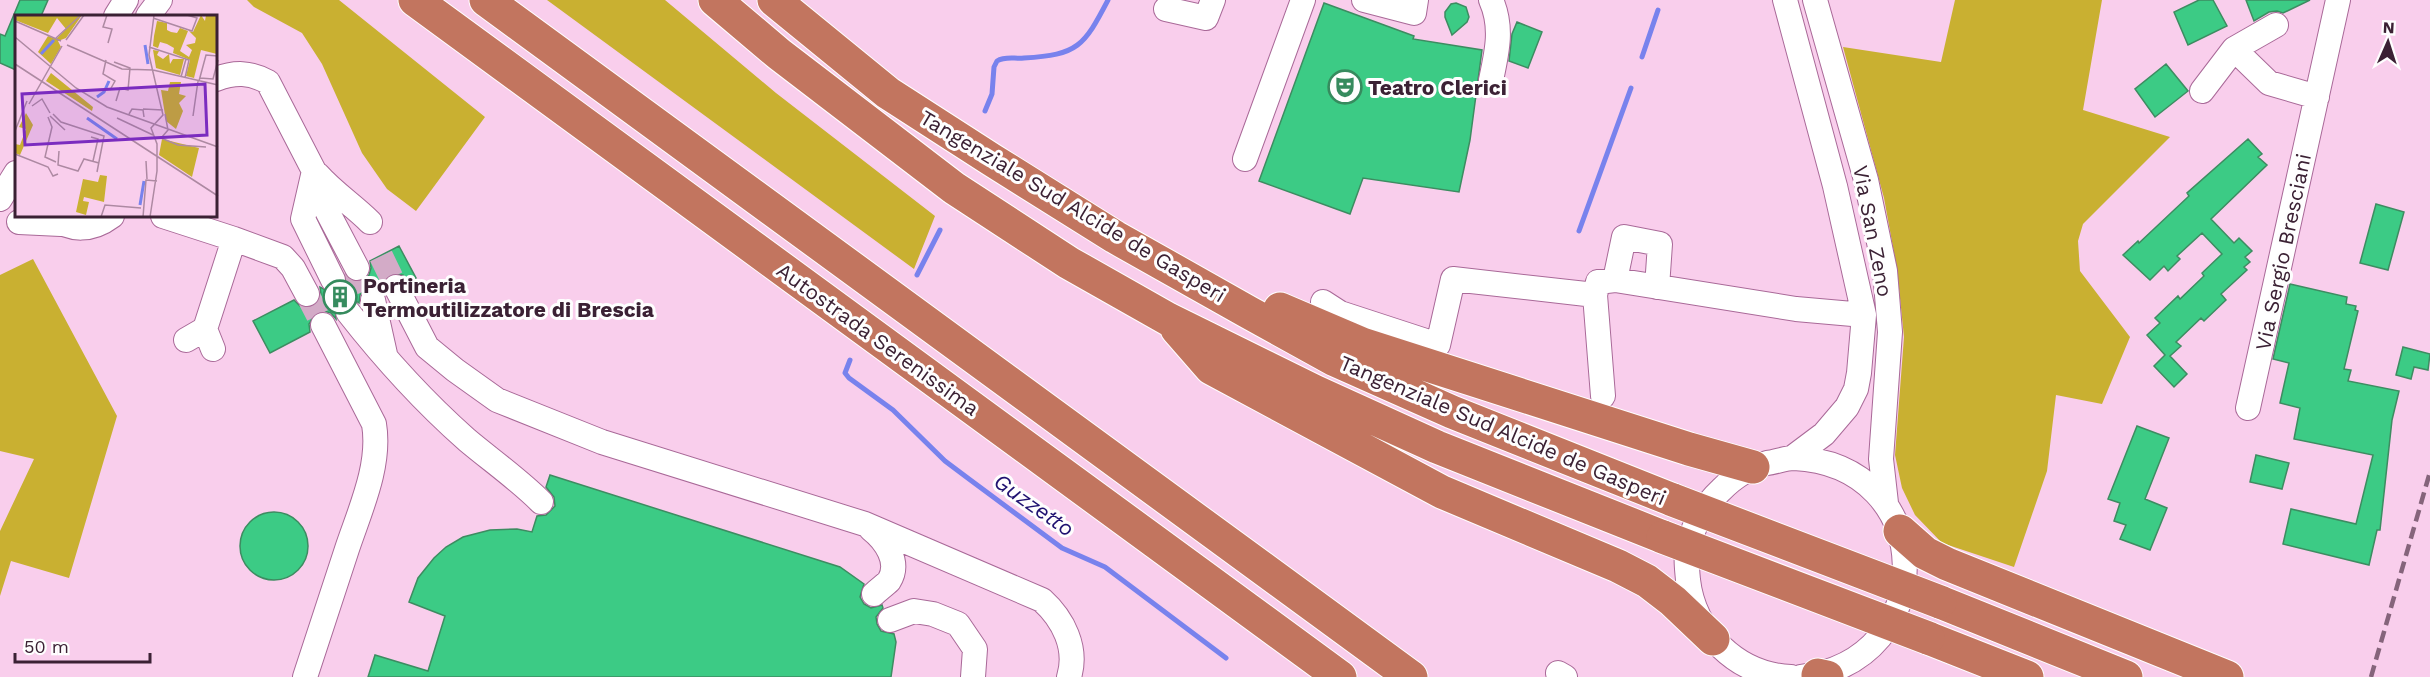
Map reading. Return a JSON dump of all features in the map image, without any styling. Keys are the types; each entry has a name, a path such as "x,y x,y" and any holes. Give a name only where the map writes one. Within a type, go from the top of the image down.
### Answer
{"highway":[{"name":"Autostrada Serenissima","path":"415,0 1340,677"},
{"name":"Autostrada Serenissima","path":"486,0 1411,677"},
{"name":"Tangenziale Sud Alcide de Gasperi","path":"715,0 779,54 954,188 1069,263 1168,319 1316,392 1437,447 2027,677"},
{"name":"Tangenziale Sud Alcide de Gasperi","path":"774,0 888,93 992,160 1115,237 1335,360 1452,412 2126,677"},
{"path":"1170,268 1206,277 1362,344 1689,449 1753,467"},
{"path":"1168,319 1211,368 1442,492 1647,580 1716,643"},
{"path":"1893,517 1925,553 1947,564 2227,677"}],"street":[{"path":"117,15 126,0"},
{"path":"149,15 160,0"},
{"path":"1166,9 1206,18 1214,0"},
{"path":"1245,159 1303,0"},
{"path":"1364,0 1414,14 1416,0"},
{"path":"1491,0 1497,12 1500,36 1491,80"},
{"name":"Via San Zeno","path":"1785,0 1835,186 1864,315 1859,373 1856,389 1847,407 1824,434 1792,458"},
{"name":"Via San Zeno","path":"1716,643 1738,661 1760,671 1786,677 1809,676 1842,667 1879,640 1900,603 1906,574 1904,546 1893,517 1881,459 1890,332 1885,271 1866,180 1815,0"},
{"name":"Via Sergio Bresciani","path":"2248,408 2338,0"},
{"path":"2202,91 2234,49 2276,25"},
{"path":"2234,49 2269,83 2317,97"},
{"path":"218,78 239,73 255,75 268,82 314,171 335,194 356,208 370,222"},
{"path":"314,171 315,213 345,274"},
{"path":"0,199 15,175"},
{"path":"14,223 56,220 74,228 89,228 109,218"},
{"path":"169,218 283,256 293,268 307,294"},
{"path":"1603,396 1594,295 1598,282 1615,280 1624,237 1660,244 1657,286"},
{"path":"202,340 234,239"},
{"path":"1323,302 1340,313 1437,345 1453,279 1594,295"},
{"name":"Via San Zeno","path":"1615,280 1796,309 1864,315"},
{"path":"396,287 427,347 497,400 602,442 865,524 1021,589 1042,600 1056,614 1067,633 1072,668 1069,677"},
{"path":"361,306 386,360 467,440 526,487 541,502"},
{"path":"305,677 352,533 375,457 377,442 374,424 323,326"},
{"name":"Via San Zeno","path":"1730,677 1716,643 1699,620 1690,595 1686,563 1689,543 1706,504 1733,478 1753,467 1792,458 1828,463 1856,476 1893,517"},
{"path":"865,524 884,540 891,556 892,570 889,580 874,594"},
{"path":"890,620 914,611 933,614 958,624 975,649 973,677"}],"shaded area":[{"path":"247,0 339,0 485,117 416,211 387,189 362,153 322,64 302,33 254,7"},
{"path":"547,0 665,0 776,93 935,216 914,269"},
{"path":"1955,0 2102,0 2083,110 2170,137 2083,224 2078,241 2080,271 2130,337 2102,404 2056,395 2047,471 2014,567 1942,543 1915,515 1902,488 1895,455 1904,337 1897,269 1884,198 1843,47 1941,62"},
{"path":"33,259 117,416 69,578 11,561 0,596 0,531 34,459 0,451 0,275"}],"building":[{"path":"20,0 48,0 41,15 15,15 15,70 0,63 0,34 5,36"},
{"path":"2199,0 2213,0 2227,26 2188,45 2174,12"},
{"path":"2246,0 2310,0 2283,13 2269,12 2254,21"},
{"path":"1324,3 1414,36 1413,39 1482,50 1470,140 1459,192 1363,178 1350,214 1259,181"},
{"path":"1456,3 1466,7 1469,17 1467,22 1452,35 1445,12 1451,4"},
{"path":"1517,22 1542,32 1528,68 1509,61 1512,34"},
{"path":"2166,64 2188,91 2155,117 2135,89"},
{"path":"2248,139 2262,154 2258,157 2267,165 2211,219 2234,243 2239,238 2252,251 2245,257 2250,262 2244,267 2247,270 2221,294 2226,300 2204,321 2201,318 2176,342 2181,346 2170,356 2187,374 2174,387 2154,366 2165,355 2147,335 2160,323 2155,318 2178,296 2180,299 2204,276 2202,273 2222,254 2202,233 2177,256 2180,259 2168,271 2164,266 2150,280 2123,255 2138,241 2139,243 2189,196 2187,193"},
{"path":"2376,204 2404,212 2388,270 2360,263"},
{"name":"Portineria Termoutilizzatore di Brescia","path":"399,246 416,278 409,281 403,275 390,274 384,280 382,290 370,286 360,295 359,303 353,299 340,301 335,307 336,319 331,313 324,311 316,313 309,324 310,332 270,353 253,321 294,300 300,306 313,307 319,301 320,287 333,294 344,288 347,277 356,282 363,281 369,275 370,261"},
{"path":"2290,284 2347,297 2346,304 2356,306 2355,310 2358,311 2344,369 2351,370 2348,381 2399,391 2392,420 2380,530 2377,530 2369,565 2283,544 2291,509 2356,524 2373,455 2294,439 2300,408 2280,403 2289,363 2273,359"},
{"path":"2403,347 2430,354 2428,370 2414,367 2411,379 2396,375"},
{"path":"2137,426 2169,438 2145,499 2167,508 2150,550 2120,539 2126,525 2114,521 2120,503 2108,499"},
{"path":"2256,455 2289,463 2282,489 2250,482"},
{"path":"550,475 840,567 864,584 860,597 864,604 871,608 882,605 883,608 876,617 877,624 881,631 894,634 896,642 891,677 368,677 375,655 428,671 445,616 409,602 418,578 446,547 463,537 490,530 517,529 532,532 537,516 546,515 555,506 554,497 546,487"},
{"path":"281,512 293,518 302,527 308,539 306,559 298,570 281,580 267,580 250,570 242,559 240,539 250,522 261,514"}],"waterway":[{"name":"Guzzetto","path":"985,111 992,94 994,67 997,61 1006,58 1042,57 1068,50 1085,38 1108,0"},
{"path":"1642,57 1658,10"},
{"path":"1579,231 1631,88"},
{"name":"Guzzetto","path":"917,275 940,230"},
{"name":"Guzzetto","path":"850,360 845,373 849,378 893,410 945,461 1062,548 1105,567 1226,658"}],"tunnel":[{"path":"381,256 396,287"},
{"path":"346,273 361,306"},
{"path":"307,294 323,325"}],"railway":[{"path":"2371,677 2430,472"}],"place":[{"name":"Teatro Clerici","path":"1345,87"},
{"name":"Portineria Termoutilizzatore di Brescia","path":"340,297"}]}
